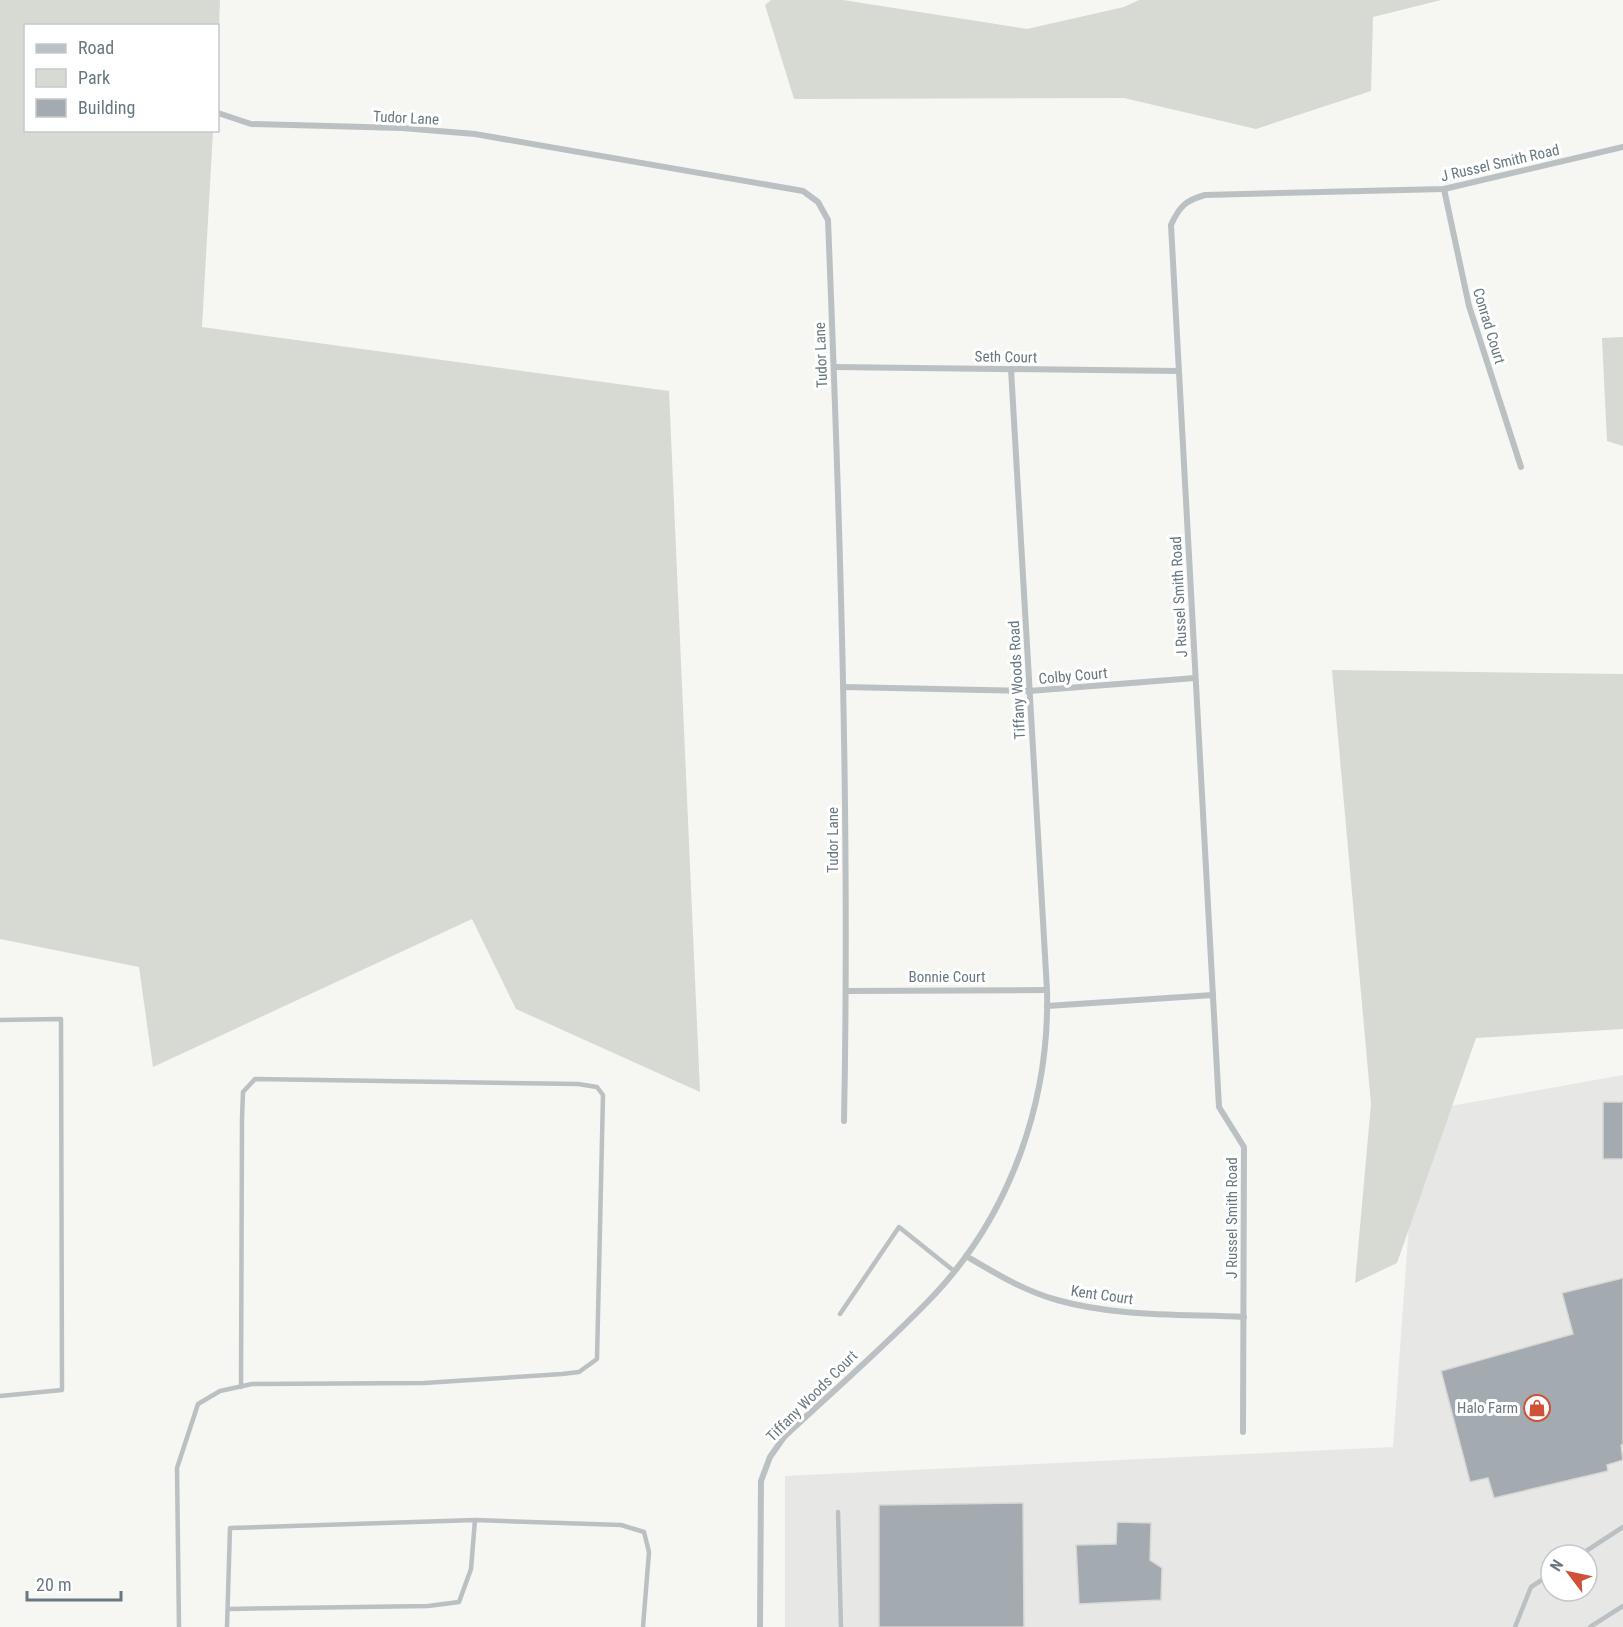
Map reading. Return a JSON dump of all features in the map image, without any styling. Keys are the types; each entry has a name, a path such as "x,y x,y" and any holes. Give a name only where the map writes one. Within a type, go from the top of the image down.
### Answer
{"street":[{"name":"Tudor Lane","path":"219,113 251,124 402,128 475,134 803,191 818,202 828,220 844,687 846,991 844,1120"},
{"name":"J Russel Smith Road","path":"1243,1432 1244,1147 1219,1107 1171,225 1178,209 1191,199 1205,195 1444,189 1623,147"},
{"name":"Conrad Court","path":"1444,189 1469,306 1521,467"},
{"name":"Seth Court","path":"834,367 1178,371"},
{"name":"Tiffany Woods Road","path":"1011,369 1047,1006"},
{"name":"Colby Court","path":"844,687 1029,691 1196,678"},
{"name":"Bonnie Court","path":"846,991 1047,990"},
{"path":"966,1256 999,1205 1022,1152 1044,1061 1047,1006 1213,995"},
{"name":"Kent Court","path":"966,1256 1012,1282 1056,1300 1108,1311 1244,1317"},
{"name":"Tiffany Woods Court","path":"760,1627 761,1481 770,1457 784,1437 936,1293 966,1256"}],"lane":[{"path":"0,1020 61,1019 62,1390 0,1396"},
{"path":"179,1627 177,1467 198,1404 220,1391 240,1387 252,1384 424,1383 562,1374 579,1372 597,1359 603,1095 597,1087 578,1084 255,1078 243,1092 240,1387"},
{"path":"840,1314 899,1227 954,1271"},
{"path":"838,1512 841,1627"},
{"path":"228,1609 428,1606 459,1602 471,1569 475,1520"},
{"path":"227,1627 230,1528 475,1520 621,1525 644,1532 649,1552 643,1627"},
{"path":"1598,1543 1623,1527"},
{"path":"1515,1627 1531,1587 1539,1582"},
{"path":"1590,1627 1623,1606"}],"shaded area":[{"path":"1623,1075 1623,1627 785,1627 785,1476 1393,1447 1417,1112"}],"green space":[{"path":"0,0 220,0 219,26 219,24 24,24 24,132 213,132 202,327 669,391 700,1092 516,1009 472,919 153,1067 139,967 0,939"},
{"path":"771,0 843,0 1027,29 1124,7 1139,0 1441,0 1373,17 1371,91 1256,129 1124,98 794,99 765,5"},
{"path":"1623,337 1623,446 1607,441 1602,338"},
{"path":"1332,670 1623,674 1623,1029 1476,1038 1397,1263 1355,1283 1371,1104"}],"building":[{"path":"1603,1102 1623,1102 1623,1159 1603,1159"},
{"name":"Halo Farm","path":"1623,1278 1623,1445 1621,1445 1623,1460 1607,1465 1608,1471 1494,1498 1488,1478 1470,1482 1441,1371 1573,1334 1562,1293"},
{"path":"1023,1503 1024,1627 879,1627 879,1505"},
{"path":"1117,1522 1151,1523 1150,1560 1162,1568 1161,1600 1079,1604 1076,1545 1116,1544"}],"place":[{"name":"Halo Farm","path":"1537,1408"}]}
